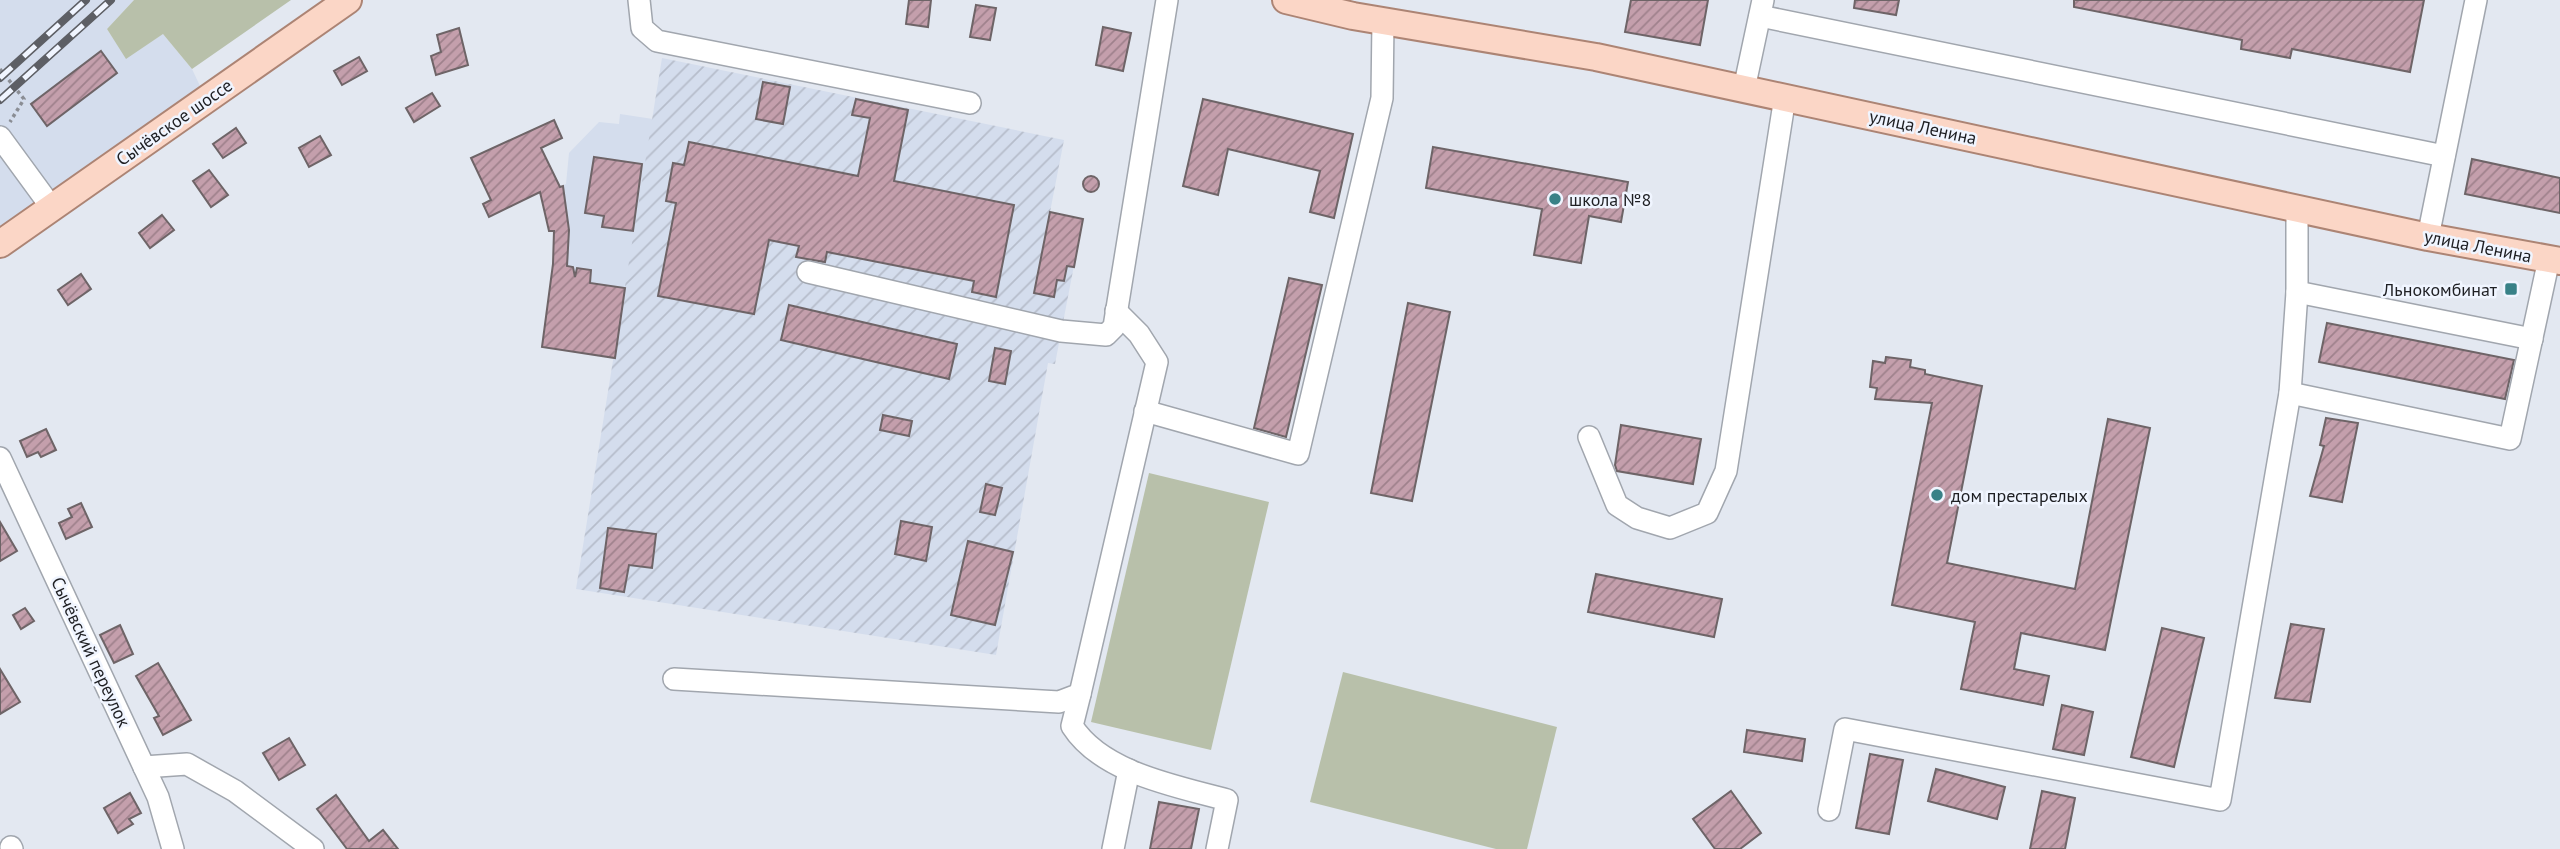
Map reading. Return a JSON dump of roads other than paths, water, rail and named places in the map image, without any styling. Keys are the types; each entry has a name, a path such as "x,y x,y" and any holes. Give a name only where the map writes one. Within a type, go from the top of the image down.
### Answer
{"main road":[{"name":"Сычёвское шоссе","path":"0,244 348,0"},
{"name":"улица Ленина","path":"1288,0 1383,21 1595,57 2428,237 2554,260"}],"street":[{"path":"639,0 642,28 657,41 970,103"},
{"path":"808,272 1061,331 1107,335 1114,327 1167,0"},
{"path":"2428,237 2476,0"},
{"path":"1744,89 1761,8 2444,156"},
{"path":"1145,411 1298,454 1382,98 1383,21"},
{"path":"1589,437 1617,505 1670,528 1707,513 1726,471 1785,97"},
{"path":"1,137 52,208"},
{"path":"1829,810 1845,729 2220,800 2290,394 2297,292 2297,208"},
{"path":"2290,394 2510,439 2532,339 2554,260"},
{"path":"2297,292 2532,339"},
{"path":"1116,311 1139,334 1157,362 1072,726 1082,741 1140,776 1227,800 1217,849"},
{"name":"Сычёвский переулок","path":"0,458 158,797 173,849"},
{"path":"674,679 1059,702 1080,694"},
{"path":"144,767 187,764 234,791 313,849"},
{"path":"1113,849 1129,770"}],"railway":[{"path":"0,78 86,0"},
{"path":"0,100 111,0"}],"place":[{"name":"школа №8","path":"1555,199"},
{"name":"Льнокомбинат","path":"2511,289"},
{"name":"дом престарелых","path":"1937,495"}]}
